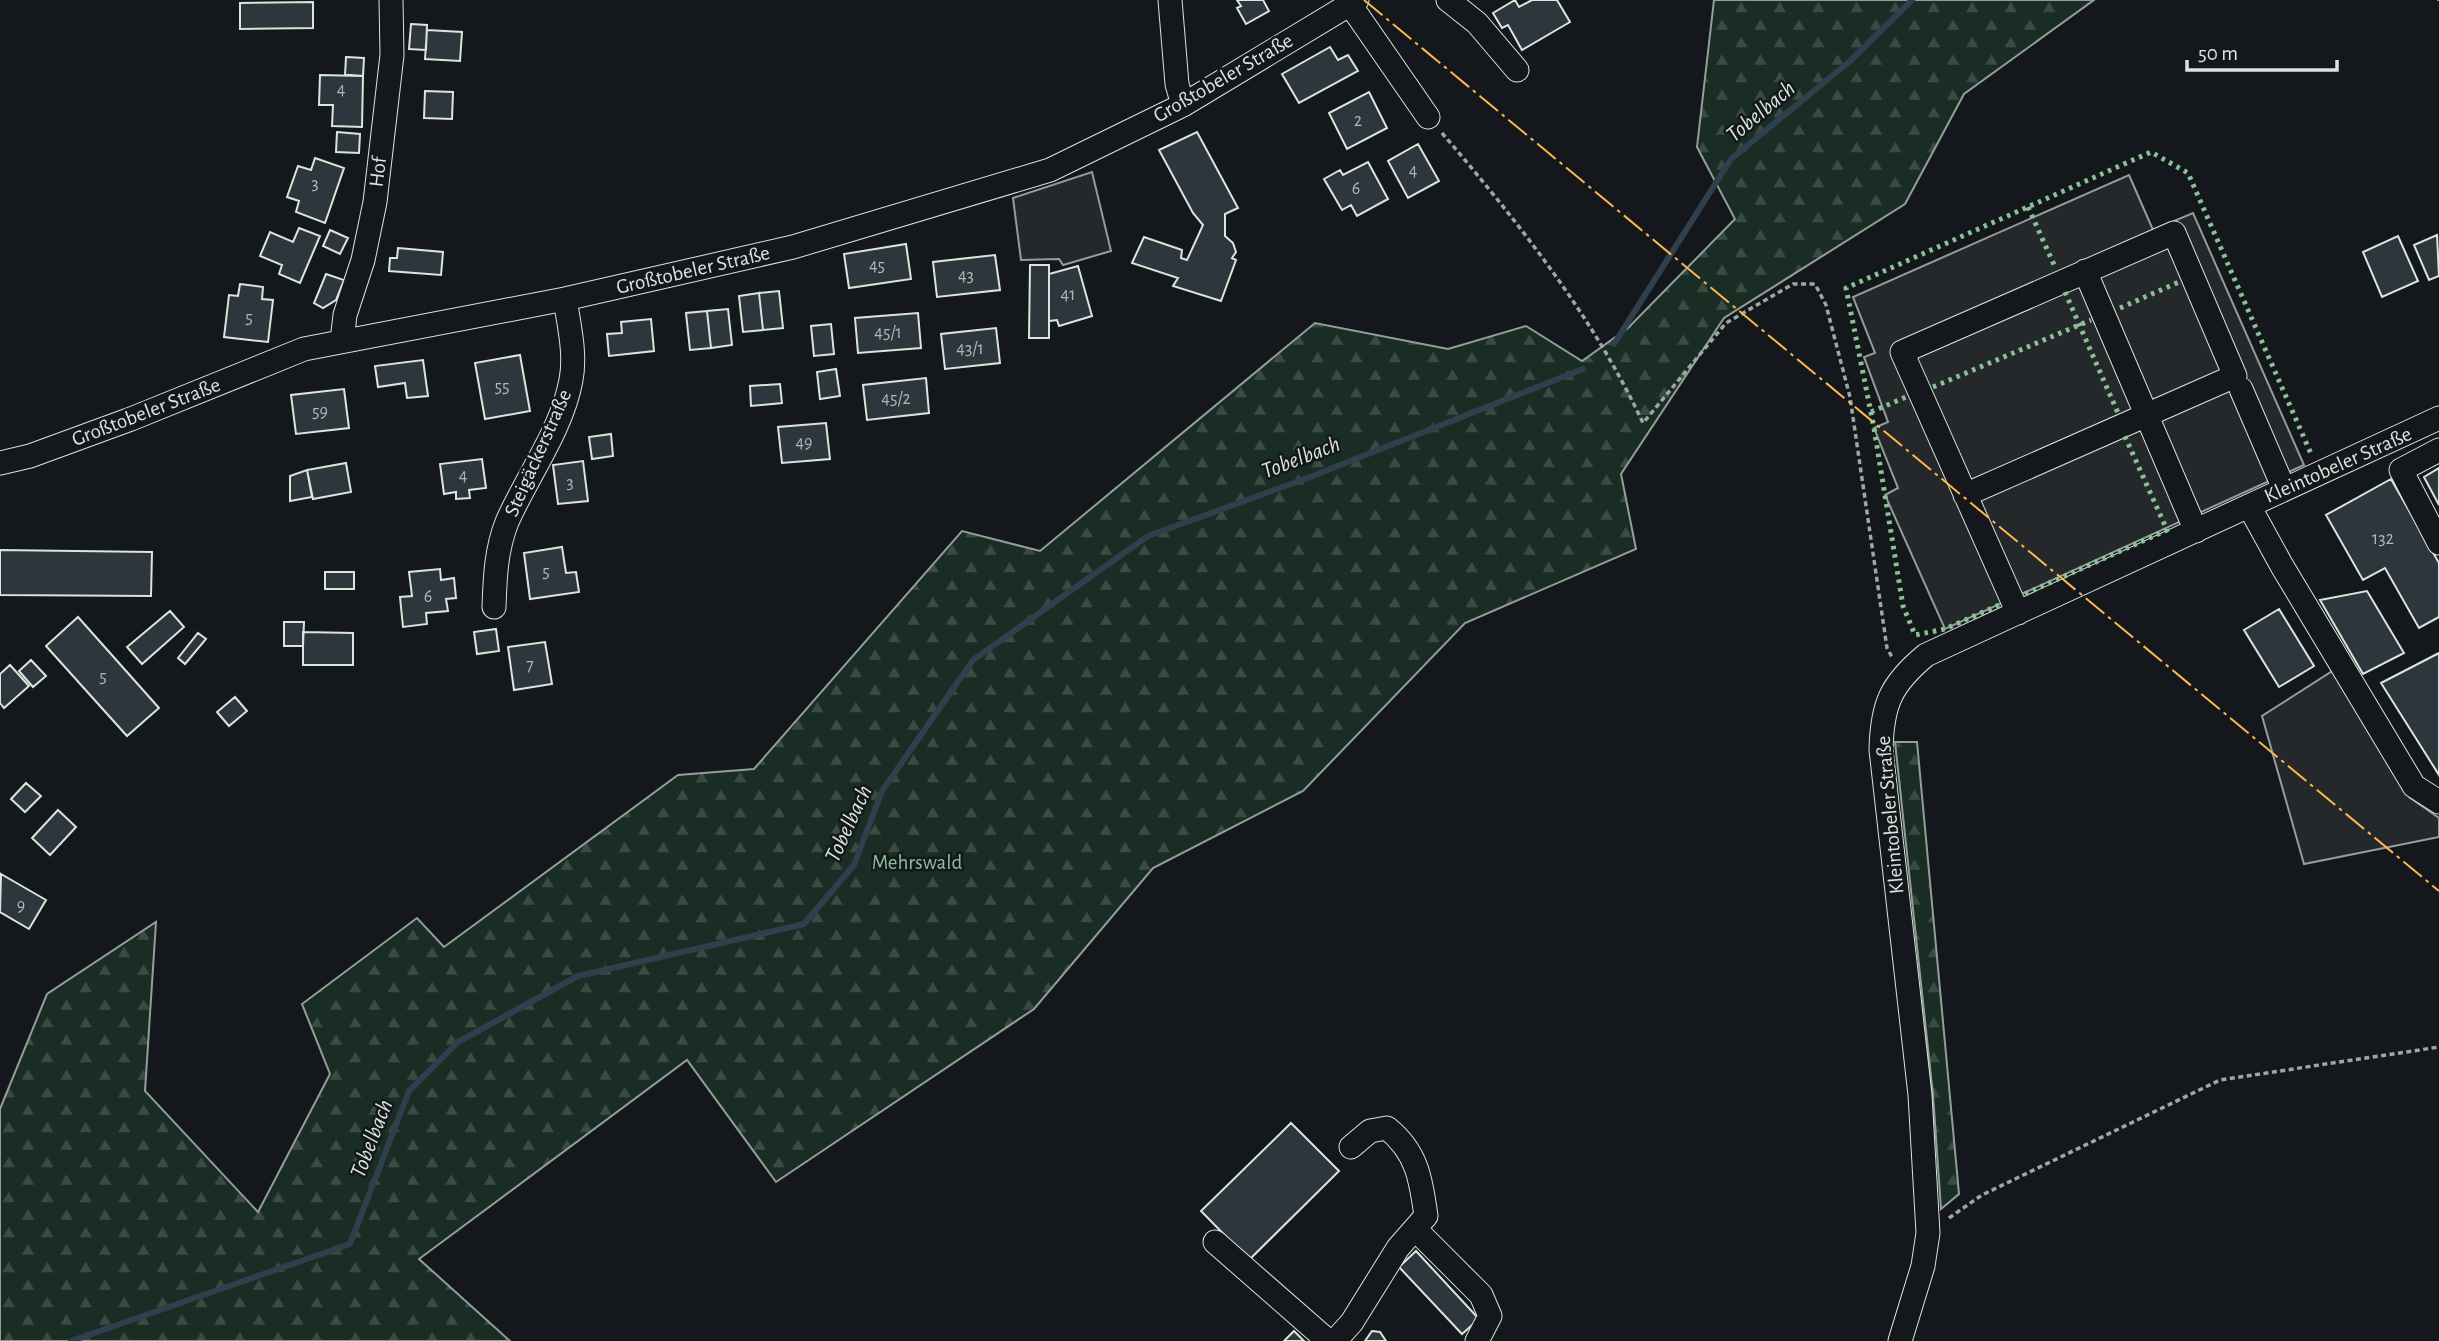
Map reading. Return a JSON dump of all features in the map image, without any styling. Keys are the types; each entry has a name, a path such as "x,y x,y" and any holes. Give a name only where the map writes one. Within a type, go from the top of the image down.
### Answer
{"street":[{"name":"Hof","path":"342,341 345,315 363,260 374,202 392,55 391,0"},
{"path":"1170,0 1177,84 1182,105"},
{"path":"1448,0 1477,23 1517,70"},
{"name":"Großtobeler Straße","path":"0,463 30,456 131,419 304,349 565,299 793,247 1050,170 1182,105 1352,1"},
{"path":"1352,1 1428,117"},
{"path":"1965,495 2235,376 2174,233 1902,352 1965,495 2018,613"},
{"path":"2085,271 2196,531"},
{"name":"Steigäckerstraße","path":"494,607 496,559 506,524 557,420 571,381 573,362 565,299"},
{"path":"2241,390 2284,489"},
{"name":"Kleintobeler Straße","path":"1900,1341 1923,1266 1928,1233 1920,1096 1881,750 1886,704 1903,676 1926,655 2439,418"},
{"path":"2439,450 2400,470 2439,543"},
{"path":"2249,506 2414,786 2439,802"},
{"path":"1335,1341 1352,1322 1398,1248 1426,1216 1422,1186 1407,1143 1387,1128 1370,1131 1351,1147"},
{"path":"1415,1229 1481,1295 1490,1316 1477,1341"},
{"path":"1214,1241 1328,1341"}],"path":[{"path":"1428,117 1485,184 1588,320 1643,423 1726,323 1793,284 1815,284 1826,305 1850,397 1887,648 1903,676"},
{"path":"1928,1233 1982,1195 2220,1080 2439,1046"}],"green space":[{"name":"Mehrswald","path":"1714,0 2094,0 1964,94 1905,204 1724,318 1621,474 1636,549 1465,623 1303,791 1153,868 1034,1009 776,1182 687,1060 419,1259 510,1341 0,1341 0,1109 47,994 156,922 145,1091 258,1212 330,1074 302,1004 417,918 444,947 678,775 754,769 962,531 1040,551 1315,323 1448,349 1526,326 1582,361 1628,328 1735,219 1697,147"},
{"path":"1895,742 1917,742 1959,1194 1941,1209 1933,1095"}],"shaded area":[{"path":"1092,172 1111,251 1063,265 1059,259 1021,260 1013,198"},
{"path":"2129,175 2153,230 2193,213 2304,465 1945,629 1885,495 1898,488 1874,428 1888,422 1864,357 1875,353 1853,297"},
{"path":"2334,670 2409,797 2439,818 2439,837 2304,864 2262,716"}],"building":[{"path":"1237,0 1263,0 1269,11 1246,24 1237,8 1241,6"},
{"path":"1515,0 1519,7 1532,0 1557,0 1570,22 1522,50 1508,25 1502,28 1493,13"},
{"path":"313,2 313,28 240,29 240,3"},
{"path":"411,24 427,25 426,50 409,49"},
{"path":"427,30 462,32 460,61 425,59"},
{"path":"1330,47 1338,60 1348,55 1358,71 1299,103 1282,74"},
{"path":"346,57 364,58 363,76 345,75"},
{"path":"320,75 363,76 362,127 332,126 333,105 319,105"},
{"path":"425,91 453,92 452,119 424,118"},
{"path":"1369,92 1387,128 1347,149 1329,113"},
{"path":"337,132 360,134 359,153 336,152"},
{"path":"1197,132 1238,208 1225,214 1225,236 1233,243 1236,252 1232,258 1236,260 1221,301 1173,286 1178,278 1132,263 1144,237 1182,250 1181,258 1187,260 1203,225 1193,213 1159,150"},
{"path":"1418,144 1439,181 1408,198 1388,161"},
{"path":"315,158 344,168 325,223 296,212 299,201 287,197 298,166 311,170"},
{"path":"1368,162 1388,199 1357,216 1351,205 1342,210 1324,179 1340,170 1343,175"},
{"path":"299,228 320,236 300,283 279,274 282,265 260,256 270,232 293,242"},
{"path":"330,230 348,238 340,254 323,246"},
{"path":"2437,235 2439,276 2429,280 2414,245"},
{"path":"2398,236 2418,281 2382,297 2363,252"},
{"path":"906,244 911,279 849,288 844,254"},
{"path":"398,248 443,252 441,275 389,271 390,258 397,258"},
{"path":"995,255 1000,290 937,297 933,262"},
{"path":"1030,265 1049,265 1049,338 1029,338"},
{"path":"1078,266 1092,316 1059,326 1057,320 1049,321 1049,274"},
{"path":"326,274 344,280 336,300 323,308 314,303"},
{"path":"240,284 263,287 262,299 273,300 268,342 224,337 229,295 238,296"},
{"path":"779,291 783,328 763,330 759,293"},
{"path":"759,293 763,330 743,332 739,296"},
{"path":"728,309 732,345 711,348 707,311"},
{"path":"707,311 711,348 690,350 686,313"},
{"path":"918,313 921,348 858,353 855,318"},
{"path":"651,319 654,351 609,356 607,334 622,333 621,322"},
{"path":"831,324 834,354 814,356 811,326"},
{"path":"996,328 1000,363 945,369 941,334"},
{"path":"520,355 530,411 485,419 475,363"},
{"path":"423,360 428,396 407,398 405,383 378,387 375,366"},
{"path":"836,369 840,396 820,399 817,372"},
{"path":"926,378 929,413 867,420 863,385"},
{"path":"780,384 782,403 751,406 750,386"},
{"path":"344,389 349,428 296,434 291,395"},
{"path":"826,423 830,459 782,463 778,427"},
{"path":"611,434 613,456 592,459 589,437"},
{"path":"482,459 486,488 469,490 470,498 456,499 456,492 444,494 440,464"},
{"path":"583,461 588,501 558,504 553,465"},
{"path":"346,463 351,492 313,499 307,470"},
{"path":"2439,468 2439,505 2424,477"},
{"path":"307,470 312,497 290,501 290,476"},
{"path":"2391,479 2439,563 2439,617 2419,628 2385,568 2363,580 2326,515"},
{"path":"562,547 566,573 576,572 579,592 530,599 524,553"},
{"path":"0,550 152,552 151,596 0,595"},
{"path":"440,569 441,580 454,578 456,598 446,599 448,611 426,613 427,624 403,627 400,597 412,596 409,572"},
{"path":"325,572 354,572 354,589 325,589"},
{"path":"2367,591 2404,653 2363,674 2320,600"},
{"path":"2279,609 2314,666 2279,687 2244,630"},
{"path":"170,611 184,627 142,664 127,647"},
{"path":"78,617 159,708 127,736 46,646"},
{"path":"284,622 304,622 303,646 284,646"},
{"path":"496,629 499,651 477,654 474,632"},
{"path":"303,632 353,633 353,665 303,665"},
{"path":"198,633 206,639 185,664 178,658"},
{"path":"545,642 552,684 514,690 508,647"},
{"path":"2439,653 2439,775 2381,683"},
{"path":"31,660 46,676 33,687 19,671"},
{"path":"10,665 29,686 4,708 0,703 0,674"},
{"path":"235,697 247,711 229,726 217,712"},
{"path":"26,783 41,796 25,812 11,799"},
{"path":"58,810 76,827 50,855 32,838"},
{"path":"1,874 46,900 29,929 0,912"},
{"path":"1291,1123 1339,1171 1249,1260 1201,1211"},
{"path":"1416,1251 1479,1319 1462,1334 1399,1267"},
{"path":"1294,1331 1304,1341 1284,1341"},
{"path":"1372,1331 1380,1332 1386,1341 1365,1341"}],"waterway":[{"name":"Tobelbach","path":"1614,344 1731,159 1850,61 1912,0"},
{"name":"Tobelbach","path":"71,1341 350,1244 409,1091 458,1042 578,976 804,924 854,865 882,791 973,660 1148,536 1310,477 1583,369"}],"hedge":[{"path":"1999,605 1945,629 1915,635 1903,606 1874,428 1846,288 2151,152 2188,173 2312,456"},
{"path":"2028,207 2056,269"},
{"path":"2120,308 2179,282"},
{"path":"2065,292 2118,413"},
{"path":"1933,387 2091,320"},
{"path":"1871,412 1906,397"},
{"path":"2025,594 2167,530 2123,432"}],"power":[{"path":"1364,0 2439,891"}]}
